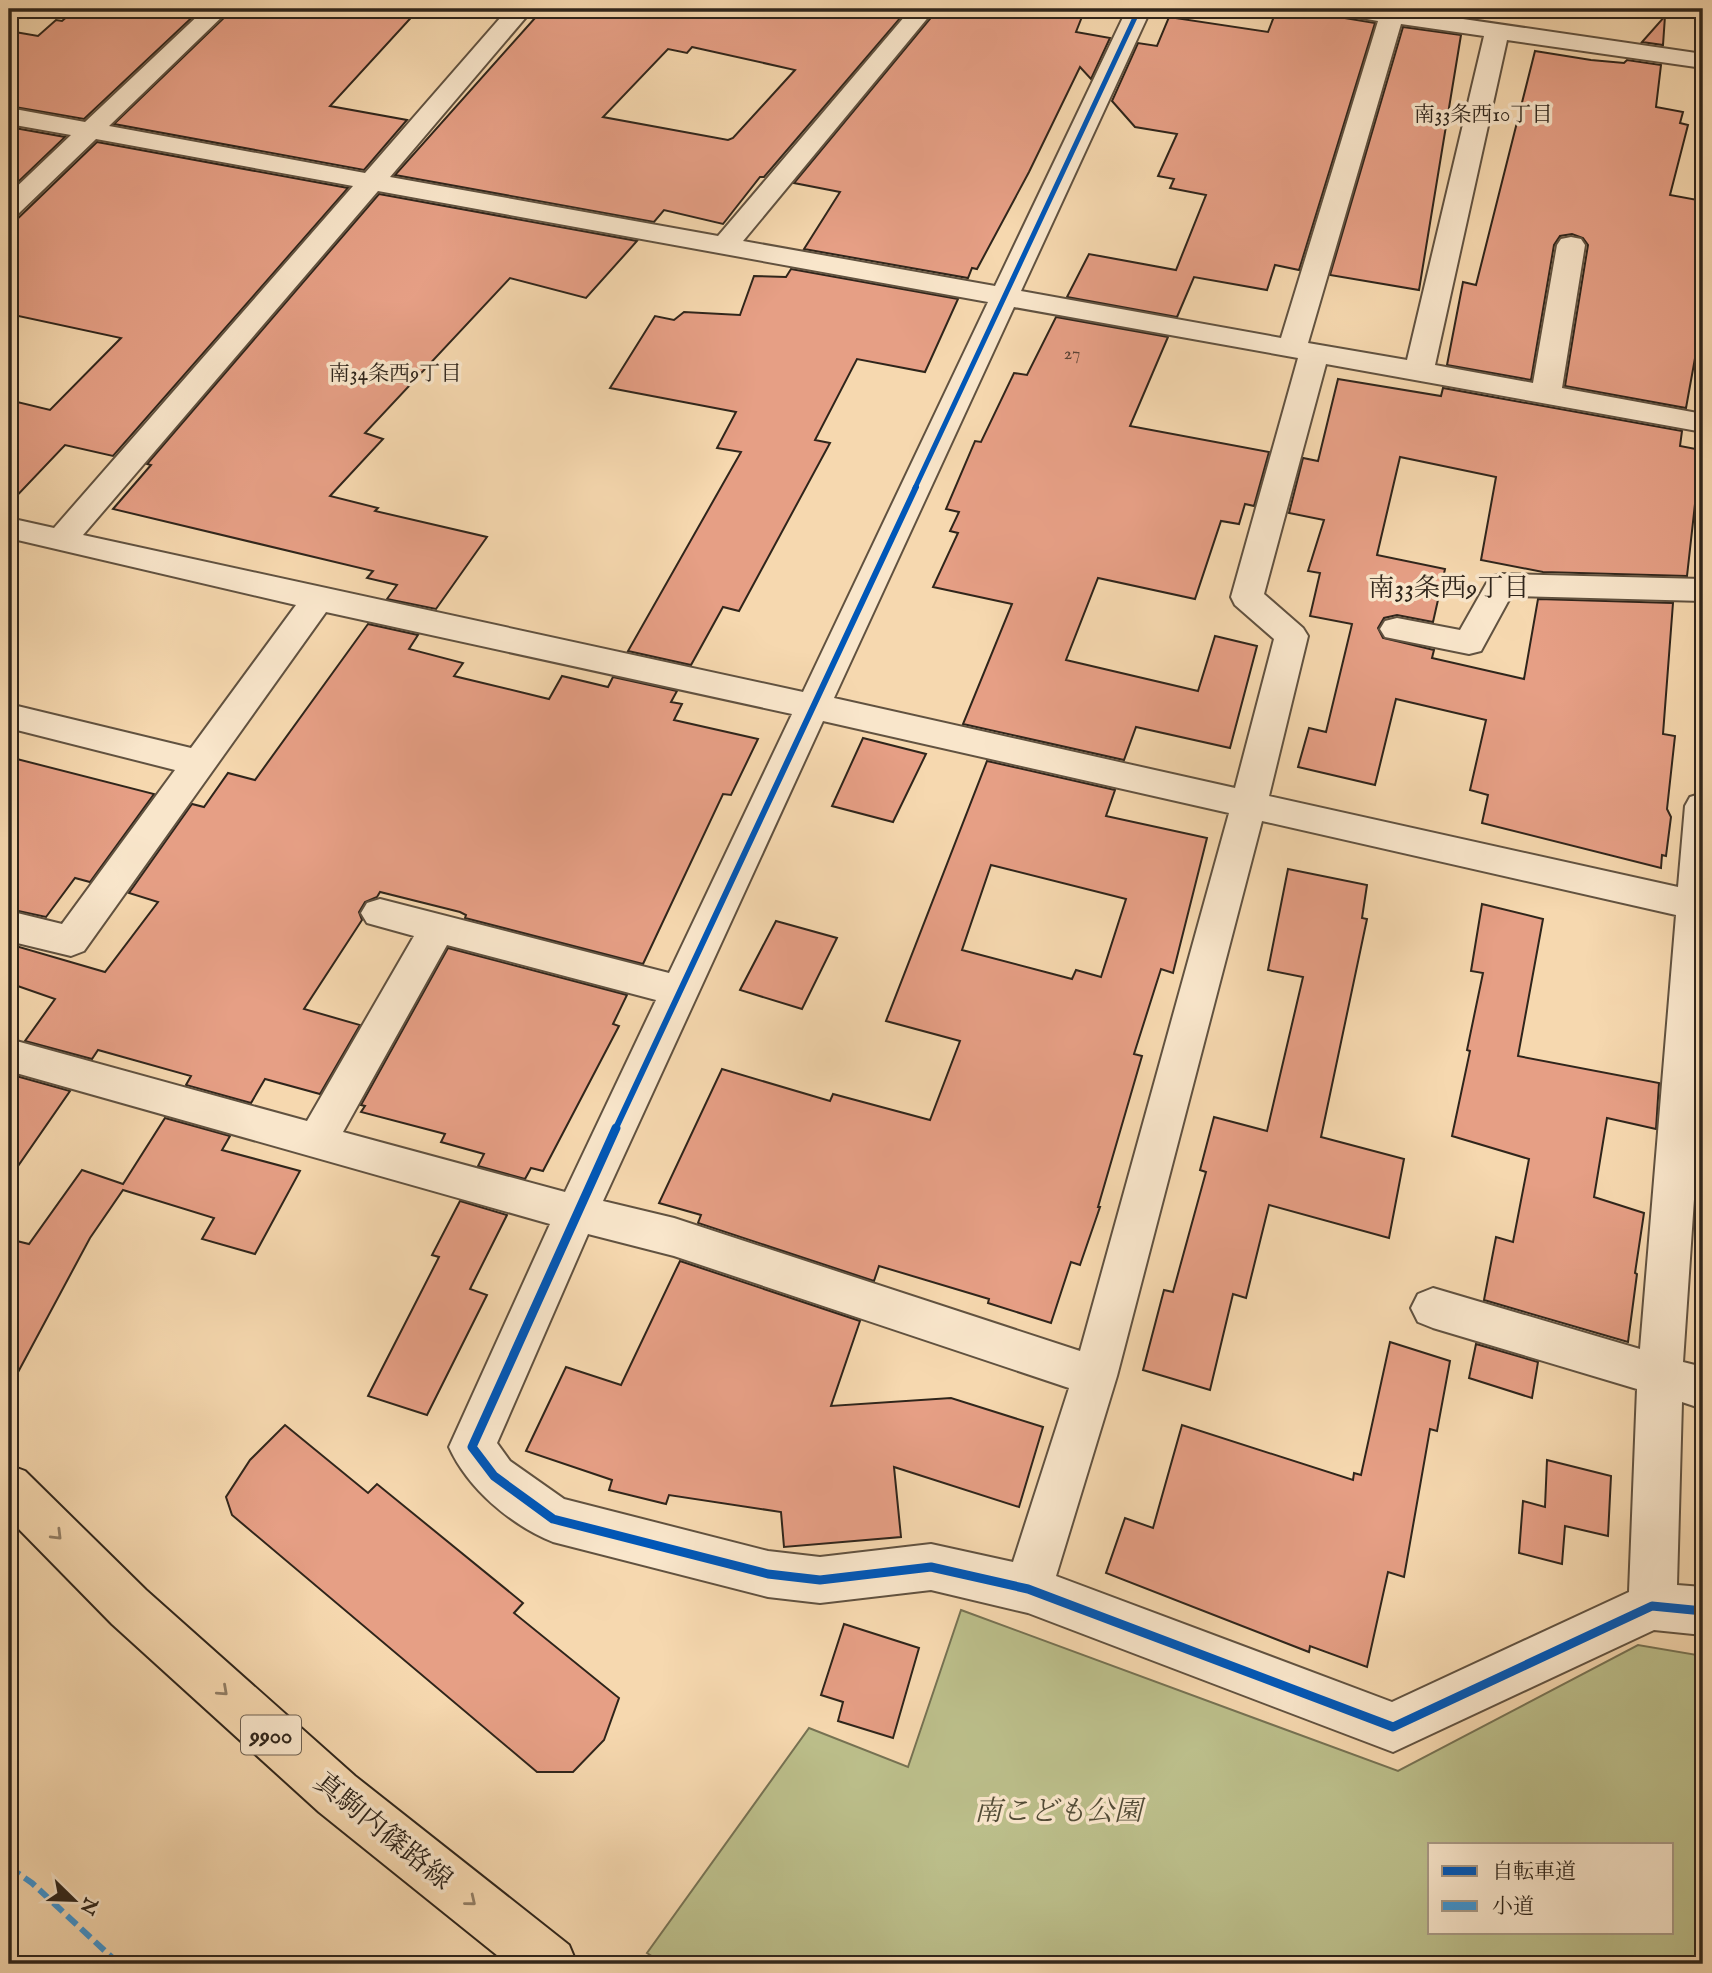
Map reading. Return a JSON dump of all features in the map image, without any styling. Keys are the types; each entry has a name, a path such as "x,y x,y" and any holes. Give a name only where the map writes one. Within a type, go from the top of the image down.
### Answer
{"main road":[{"name":"真駒内篠路線","path":"9,1487 129,1607 337,1794 550,1964"}],"street":[{"path":"9,208 218,9"},
{"path":"61,540 521,9"},
{"path":"724,246 923,9"},
{"path":"1139,9 576,1213 472,1447 494,1476 553,1519 768,1574 820,1580 931,1567 1028,1588 1393,1727 1652,1606 1703,1611"},
{"path":"1347,9 1703,61"},
{"path":"1028,1588 1095,1376 1249,804 1291,636 1247,597 1303,351 1392,15"},
{"path":"1419,373 1497,31"},
{"path":"9,116 1703,423"},
{"path":"1546,395 1571,245"},
{"path":"9,528 318,599 813,706 1700,907"},
{"path":"1396,629 1469,643 1501,585 1703,590"},
{"path":"9,926 71,942 318,599"},
{"path":"9,716 200,763"},
{"path":"1652,1606 1660,1377 1700,907 1703,806"},
{"path":"380,913 680,991"},
{"path":"317,1141 438,928"},
{"path":"9,1055 576,1213 674,1237 1095,1376"},
{"path":"1433,1308 1703,1388"}],"green space":[{"name":"南こども公園","path":"961,1610 1398,1771 1638,1645 1703,1656 1703,1964 664,1964 647,1953 809,1728 908,1767"}],"building":[{"path":"76,9 120,16 129,9 201,9 84,119 9,106 9,31 38,36 56,20 62,21"},
{"path":"233,9 419,9 330,106 407,120 364,170 114,124"},
{"path":"543,9 908,9 764,177 760,177 723,224 664,210 654,222 395,175","holes":["692,47 795,70 733,138 728,140 603,117 668,49 687,53"]},
{"path":"938,9 1085,9 1076,32 1110,38 1091,79 1080,67 1029,172 977,269 972,268 968,278 804,249 840,192 794,183"},
{"path":"1293,9 1332,9 1339,17 1375,23 1299,270 1275,265 1267,290 1194,277 1177,317 1067,297 1089,254 1176,270 1206,195 1170,188 1174,179 1158,176 1177,134 1135,127 1112,101 1138,43 1157,46 1169,17 1268,32 1275,14 1292,16"},
{"path":"1665,16 1663,45 1642,42"},
{"path":"1403,27 1461,35 1419,290 1330,275"},
{"path":"1535,51 1591,60 1624,63 1627,60 1661,65 1656,107 1683,112 1680,123 1688,125 1670,195 1703,201 1699,260 1703,261 1703,314 1686,408 1565,386 1588,245 1583,238 1572,234 1560,236 1554,245 1531,380 1447,365 1463,282 1476,285"},
{"path":"9,127 65,137 17,183 9,181"},
{"path":"97,142 348,188 113,456 65,445 9,504 9,400 50,410 121,338 9,314 9,227"},
{"path":"379,194 637,241 586,298 510,278 365,433 383,439 330,496 378,508 375,511 487,537 436,609 387,599 397,585 367,578 373,571 113,509 151,465 147,464"},
{"path":"791,269 958,299 925,372 857,359 815,440 830,443 739,611 723,607 691,665 628,651 741,452 717,448 736,412 610,388 655,316 674,320 684,312 740,315 754,276 786,277"},
{"path":"1056,317 1168,337 1130,426 1269,452 1254,506 1245,504 1239,524 1221,521 1195,599 1098,578 1066,660 1198,691 1215,636 1257,646 1230,748 1136,727 1124,760 963,724 1012,604 933,587 958,533 950,531 959,512 946,509 975,441 981,442 1014,373 1027,375"},
{"path":"1338,379 1441,396 1443,388 1682,431 1680,446 1701,450 1687,576 1543,572 1481,560 1496,477 1400,457 1377,555 1445,569 1433,622 1397,615 1384,618 1378,628 1383,638 1434,650 1432,658 1524,679 1538,599 1673,603 1663,734 1675,736 1667,809 1671,817 1666,856 1662,855 1661,868 1482,823 1488,795 1470,790 1486,720 1396,699 1375,785 1298,767 1309,728 1326,732 1352,624 1310,616 1320,573 1308,571 1324,520 1289,513 1303,458 1318,461"},
{"path":"368,624 418,635 409,649 463,663 454,676 549,699 562,676 608,687 613,677 677,691 671,702 682,704 674,720 758,739 731,795 723,794 643,964 465,918 466,915 460,912 380,892 377,897 365,902 359,912 362,920 304,1009 360,1025 320,1094 265,1079 251,1103 186,1085 191,1076 98,1050 92,1059 25,1041 55,999 9,983 9,944 105,972 158,902 129,893 192,804 204,807 228,773 255,780"},
{"path":"863,738 926,754 893,822 832,806"},
{"path":"9,757 154,794 90,882 75,878 46,917 9,909"},
{"path":"987,761 1115,790 1106,816 1207,838 1173,973 1161,969 1134,1054 1142,1056 1100,1207 1080,1265 1071,1262 1051,1323 988,1303 989,1299 879,1266 874,1281 698,1223 701,1215 659,1203 722,1069 830,1101 833,1094 930,1120 960,1041 886,1021","holes":["991,865 1126,899 1101,977 1076,970 1072,979 962,950"]},
{"path":"1288,869 1367,885 1362,918 1367,919 1321,1137 1404,1159 1389,1238 1269,1205 1246,1298 1233,1294 1210,1390 1143,1370 1164,1290 1173,1292 1206,1172 1200,1170 1214,1117 1267,1131 1303,977 1268,970"},
{"path":"1482,904 1543,919 1518,1056 1659,1083 1656,1129 1607,1118 1594,1197 1644,1213 1628,1342 1484,1300 1496,1237 1513,1242 1529,1159 1452,1136 1483,973 1471,971"},
{"path":"776,921 837,938 802,1009 740,990"},
{"path":"448,948 627,995 613,1024 619,1026 543,1171 531,1168 525,1179 478,1166 484,1154 441,1142 445,1134 361,1112 365,1106 361,1105"},
{"path":"9,1074 70,1091 9,1179"},
{"path":"165,1118 230,1136 222,1150 300,1171 255,1254 202,1239 214,1218 123,1190 90,1238 9,1389 9,1239 29,1244 82,1170 123,1184"},
{"path":"460,1201 507,1215 470,1289 487,1295 427,1415 368,1396 439,1257 432,1255"},
{"path":"680,1261 860,1321 831,1406 951,1398 1043,1427 1019,1507 894,1467 901,1537 784,1547 781,1512 669,1495 666,1504 609,1490 612,1480 526,1451 566,1367 621,1385"},
{"path":"1390,1342 1450,1361 1437,1431 1430,1429 1404,1577 1388,1572 1367,1667 1310,1646 1309,1652 1106,1573 1125,1518 1153,1528 1182,1425 1353,1480 1354,1473 1361,1475"},
{"path":"1476,1344 1538,1362 1532,1398 1469,1378"},
{"path":"285,1425 368,1493 377,1484 523,1603 514,1613 619,1698 604,1740 573,1772 537,1772 232,1515 226,1497 250,1460"},
{"path":"1547,1460 1611,1476 1608,1536 1565,1526 1562,1564 1519,1553 1523,1501 1545,1507"},
{"path":"844,1624 919,1648 893,1738 838,1721 843,1702 821,1695"}],"marked path":[{"path":"9,1867 32,1883 119,1964"}],"cycle path":[{"path":"1139,9 576,1213 472,1447 494,1476 553,1519 768,1574 820,1580 931,1567 1028,1589 1393,1727 1652,1606 1703,1611"}],"district":[{"name":"南33条西10丁目","path":"1483,114"},
{"name":"南34条西9丁目","path":"395,373"},
{"name":"南33条西9丁目","path":"1449,587"}]}
